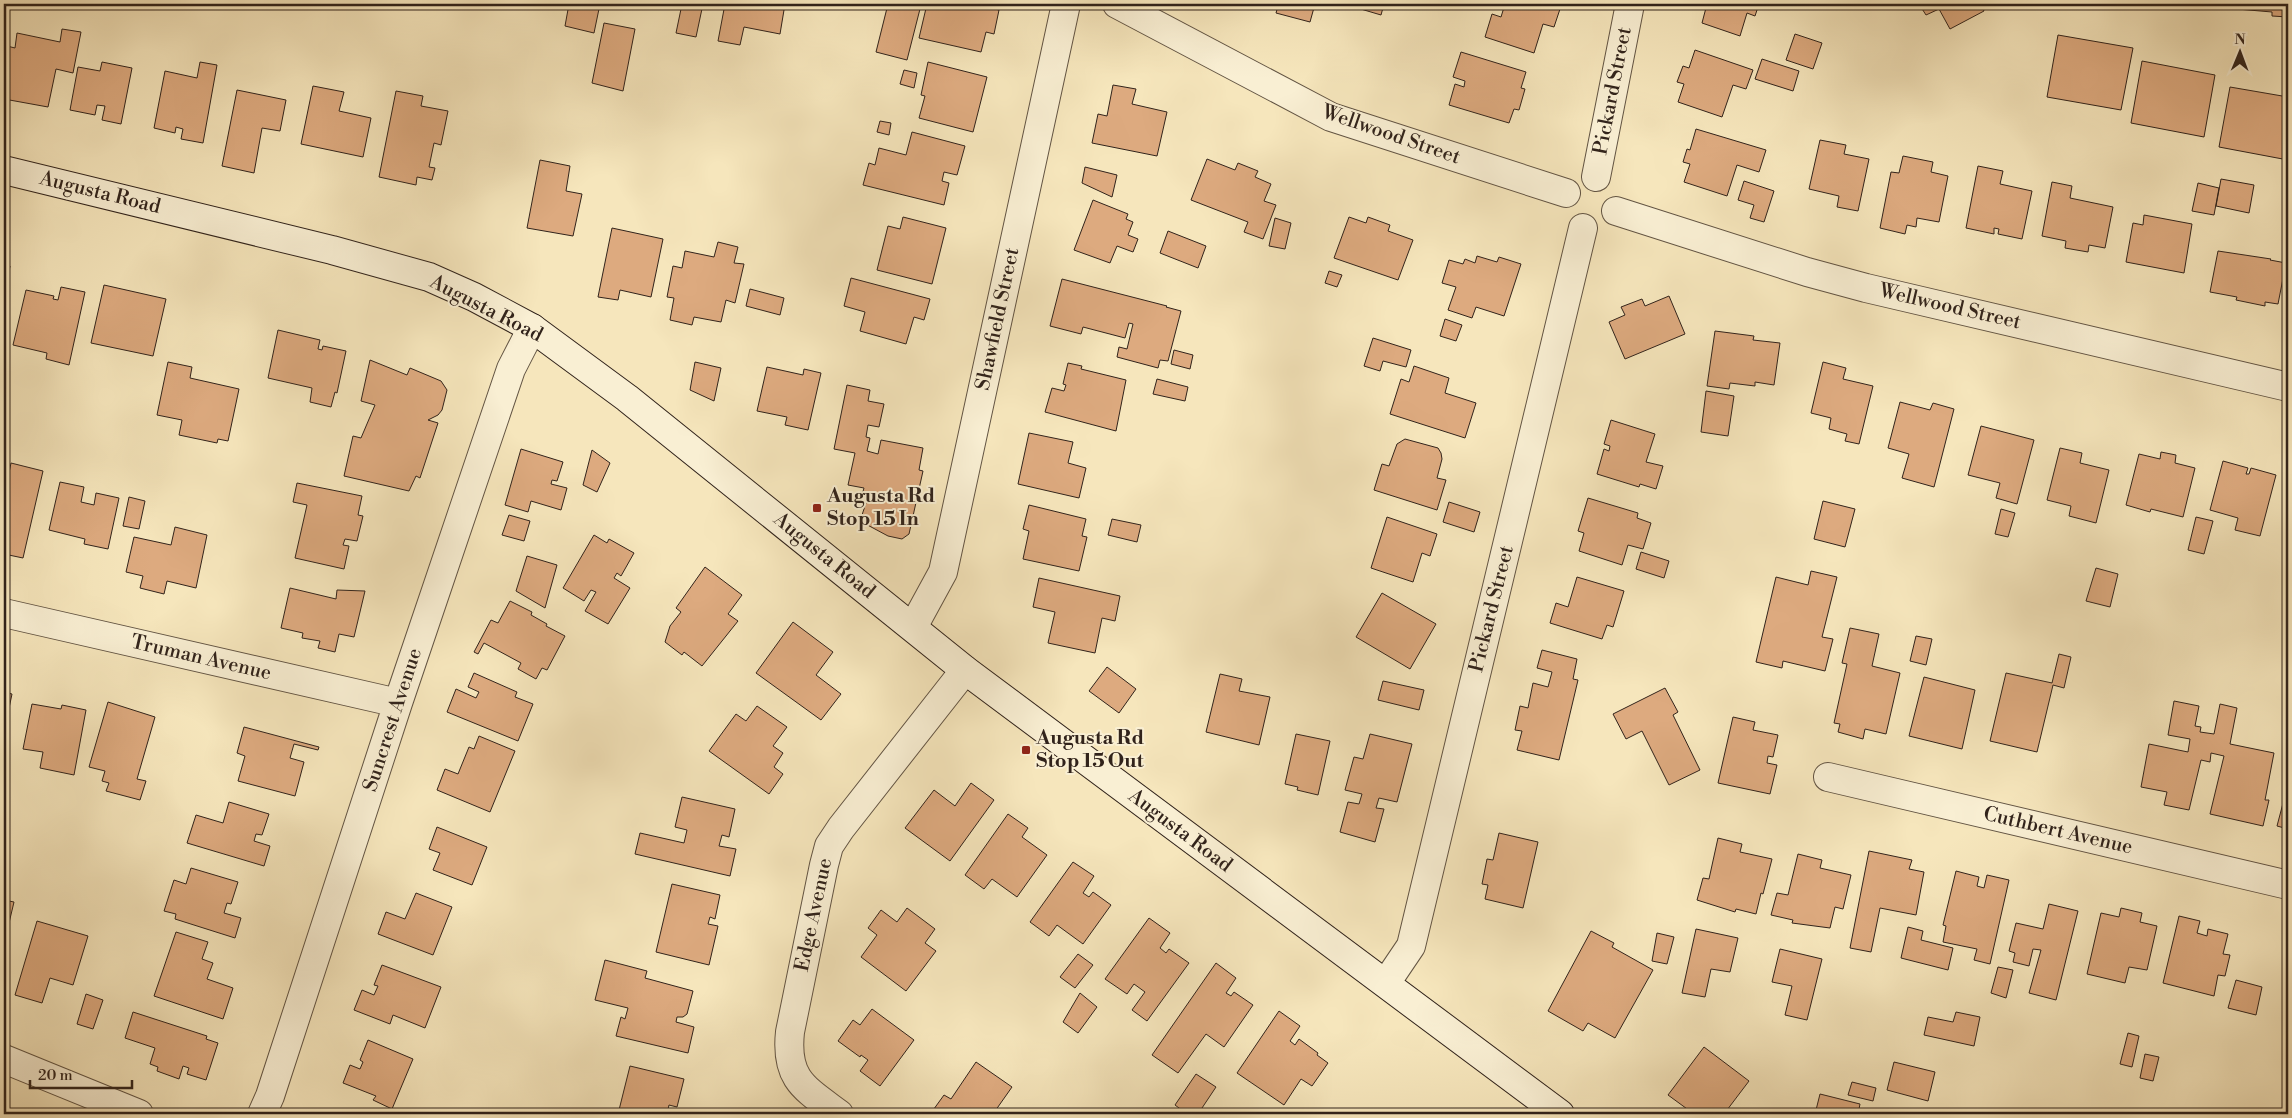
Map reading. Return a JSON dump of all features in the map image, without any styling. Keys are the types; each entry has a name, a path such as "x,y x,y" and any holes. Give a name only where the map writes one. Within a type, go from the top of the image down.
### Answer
{"street":[{"name":"Shawfield Street","path":"913,627 944,572 1066,4"},
{"name":"Wellwood Street","path":"1117,4 1331,117 1566,193"},
{"name":"Pickard Street","path":"1596,177 1630,4"},
{"name":"Augusta Road","path":"4,170 332,250 429,277 474,297 532,328 627,398 965,670 1272,901 1386,983 1560,1114"},
{"path":"1596,177 1604,180 1615,194 1616,211 1606,224 1591,229 1583,228 1575,224 1565,210 1564,201 1566,193 1570,186 1581,178 1596,177"},
{"name":"Wellwood Street","path":"1616,211 1807,272 1866,288 2288,388"},
{"name":"Pickard Street","path":"1386,983 1410,946 1583,228"},
{"name":"Suncrest Avenue","path":"262,1114 270,1096 398,703 511,369 532,328"},
{"name":"Truman Avenue","path":"4,612 398,703"},
{"name":"Edge Avenue","path":"827,1110 802,1086 792,1071 788,1059 788,1045 829,846 965,670"},
{"name":"Cuthbert Avenue","path":"1828,777 2288,885"},
{"path":"4,1059 139,1114"}],"building":[{"path":"569,4 600,4 594,33 565,26"},
{"path":"653,4 703,4 696,37 676,33 681,9"},
{"path":"725,4 785,4 780,34 744,27 740,45 718,41"},
{"path":"888,4 921,5 907,60 876,52"},
{"path":"927,4 973,4 999,10 994,34 986,32 981,52 919,38"},
{"path":"1315,4 1310,22 1276,13 1278,6 1272,5"},
{"path":"1355,4 1384,4 1381,15 1354,7"},
{"path":"1505,4 1555,4 1561,6 1554,27 1543,24 1534,53 1485,37 1492,14 1501,17"},
{"path":"1707,4 1759,4 1755,16 1747,13 1740,36 1702,23"},
{"path":"1919,4 1981,4 1984,11 1950,29 1939,9 1926,15"},
{"path":"2237,4 2288,4 2288,17 2272,16 2272,12 2237,9"},
{"path":"604,23 635,29 623,91 592,83"},
{"path":"62,29 81,32 73,73 56,69 48,107 4,99 7,84 4,83 4,63 7,46 15,48 17,33 60,42"},
{"path":"1795,34 1822,43 1813,69 1786,60"},
{"path":"2058,35 2133,48 2121,110 2047,97"},
{"path":"1695,50 1753,70 1746,89 1733,85 1722,117 1678,102 1684,84 1677,82 1683,66 1689,68"},
{"path":"1461,52 1526,72 1521,88 1525,89 1519,110 1514,109 1509,123 1449,105 1455,84 1464,87 1465,81 1453,77"},
{"path":"1762,59 1799,71 1793,91 1755,79"},
{"path":"2142,61 2215,75 2204,137 2131,123"},
{"path":"102,62 132,68 121,124 102,120 105,106 97,105 95,115 70,110 78,67 100,71"},
{"path":"200,62 217,65 203,143 181,139 183,129 176,127 175,133 154,128 165,71 197,78"},
{"path":"928,62 987,77 973,132 919,118 925,96 921,95"},
{"path":"904,70 917,73 914,88 900,84"},
{"path":"1113,85 1136,89 1132,104 1167,112 1157,156 1092,143 1098,114 1107,116"},
{"path":"313,86 344,92 339,111 371,118 363,157 301,144"},
{"path":"2230,87 2288,97 2288,160 2219,147"},
{"path":"237,90 286,100 280,131 262,128 254,173 222,166"},
{"path":"396,91 423,96 421,106 448,111 441,145 434,143 429,167 435,168 432,180 417,177 416,185 379,177"},
{"path":"880,121 891,123 889,135 877,132"},
{"path":"1696,129 1766,150 1759,172 1737,165 1727,196 1684,182 1690,164 1683,162 1687,149 1690,150"},
{"path":"912,132 965,146 957,175 944,172 942,181 949,183 944,205 863,185 869,163 875,165 879,148 906,155"},
{"path":"1820,140 1846,145 1844,154 1869,159 1858,211 1837,207 1839,196 1809,189"},
{"path":"1903,156 1933,162 1931,172 1948,176 1939,222 1917,218 1916,227 1907,225 1905,234 1880,228 1891,172 1899,173"},
{"path":"1207,159 1235,170 1238,163 1258,171 1255,177 1271,184 1264,201 1276,205 1263,239 1244,232 1248,222 1191,200"},
{"path":"540,160 570,166 566,191 582,194 573,236 527,228"},
{"path":"1978,166 2003,171 2000,184 2032,191 2022,239 1998,234 1999,229 1994,228 1994,234 1966,228"},
{"path":"1085,167 1117,175 1112,197 1082,183"},
{"path":"2221,179 2254,185 2249,213 2216,206"},
{"path":"1744,181 1774,191 1764,222 1750,218 1754,205 1738,200"},
{"path":"2052,182 2072,186 2070,198 2113,207 2105,248 2089,245 2088,252 2065,248 2066,241 2042,236"},
{"path":"2198,183 2219,188 2214,215 2192,211"},
{"path":"1093,200 1128,214 1126,219 1133,222 1128,235 1138,239 1133,252 1117,246 1110,263 1074,250"},
{"path":"2144,215 2192,224 2184,273 2126,262 2133,223 2143,225"},
{"path":"903,217 946,228 932,284 877,270 888,226 900,229"},
{"path":"1349,217 1366,223 1368,217 1390,225 1388,231 1413,240 1398,280 1334,258"},
{"path":"1275,218 1291,223 1285,249 1269,246"},
{"path":"612,228 663,239 651,297 620,290 618,300 598,297"},
{"path":"1168,231 1206,246 1198,268 1160,253"},
{"path":"718,242 738,247 734,263 744,264 735,303 726,300 721,322 694,317 692,325 670,320 674,298 667,297 673,266 682,268 685,251 714,257"},
{"path":"2218,251 2286,263 2278,304 2265,302 2265,306 2236,300 2237,297 2210,292"},
{"path":"1477,256 1497,262 1499,257 1521,264 1504,316 1476,307 1472,318 1448,310 1456,287 1442,283 1449,260 1463,264 1465,259 1475,263"},
{"path":"4,264 10,266 5,293 4,292"},
{"path":"1329,271 1342,275 1337,287 1325,283"},
{"path":"851,278 930,299 924,320 914,317 906,344 860,331 865,312 844,306"},
{"path":"1062,279 1181,311 1168,361 1160,360 1158,368 1117,357 1119,347 1127,349 1133,324 1129,323 1125,338 1083,327 1081,334 1050,326"},
{"path":"104,285 166,299 153,356 91,343"},
{"path":"61,287 85,292 69,365 46,359 47,353 13,345 26,290 54,296 53,299 58,300"},
{"path":"750,289 784,298 780,315 746,306"},
{"path":"1669,296 1685,334 1625,359 1609,322 1625,315 1621,307 1642,299 1645,306"},
{"path":"4,298 7,298 4,314"},
{"path":"1445,319 1462,325 1456,341 1440,336"},
{"path":"278,330 320,340 318,349 322,350 323,346 346,351 337,393 335,392 331,407 310,402 312,388 268,378"},
{"path":"1715,331 1754,336 1753,340 1780,343 1774,385 1755,382 1755,386 1730,383 1729,389 1707,386"},
{"path":"1373,338 1411,350 1406,367 1383,361 1380,371 1364,366"},
{"path":"1174,350 1193,355 1190,369 1171,364"},
{"path":"370,360 407,375 410,368 441,381 447,390 442,410 438,415 428,420 438,423 420,478 416,476 409,491 344,476 353,436 361,438 375,405 361,401"},
{"path":"168,362 192,367 190,378 239,389 228,441 218,439 217,443 179,435 182,420 157,415"},
{"path":"695,362 721,368 714,401 690,390"},
{"path":"1823,362 1846,368 1843,379 1873,386 1859,444 1845,441 1847,434 1829,429 1831,418 1811,413"},
{"path":"1068,363 1082,366 1081,369 1126,380 1116,431 1045,412 1052,388 1064,391 1066,385 1063,384"},
{"path":"1414,366 1449,378 1445,393 1476,403 1465,438 1390,414 1401,379 1409,382"},
{"path":"767,367 803,375 804,369 821,373 808,430 785,425 787,417 757,411"},
{"path":"1157,379 1188,387 1185,401 1153,394"},
{"path":"847,385 870,390 868,401 884,404 879,427 868,425 866,437 870,438 867,451 878,454 881,440 923,448 919,470 923,471 909,534 902,539 888,536 860,521 868,497 862,495 864,488 848,485 855,453 834,449"},
{"path":"1706,391 1734,396 1728,436 1701,432"},
{"path":"1900,402 1930,410 1933,403 1954,409 1934,487 1902,478 1909,454 1888,448"},
{"path":"1611,420 1655,434 1646,462 1663,466 1656,489 1640,484 1639,487 1597,474 1604,449 1609,451 1610,446 1604,444"},
{"path":"1981,426 2034,440 2017,504 1996,498 2000,483 1968,475"},
{"path":"1029,433 1073,442 1068,463 1086,468 1079,498 1018,484"},
{"path":"1405,439 1438,448 1441,453 1442,459 1437,478 1446,480 1437,510 1374,490 1382,464 1389,466 1397,444"},
{"path":"2060,448 2082,453 2080,463 2109,470 2096,523 2069,516 2071,506 2047,500"},
{"path":"521,449 563,462 557,481 552,480 551,484 567,488 561,510 531,501 528,512 505,505"},
{"path":"592,450 610,463 597,492 583,485"},
{"path":"2161,452 2176,455 2175,463 2195,468 2183,517 2151,509 2150,512 2126,505 2139,454 2160,459"},
{"path":"2223,461 2248,468 2246,474 2249,474 2251,468 2276,475 2260,536 2235,530 2238,518 2210,510"},
{"path":"11,463 43,471 23,558 4,554 4,472 9,473"},
{"path":"60,482 84,487 81,502 94,505 96,493 119,498 108,549 84,544 85,539 49,530"},
{"path":"297,483 362,496 358,515 363,516 357,541 345,539 343,545 349,546 344,569 295,558 307,505 293,502"},
{"path":"129,497 145,501 139,529 123,526"},
{"path":"1588,498 1638,513 1637,518 1651,523 1643,549 1628,545 1622,565 1579,551 1584,533 1578,531"},
{"path":"1823,501 1855,509 1845,547 1814,539"},
{"path":"1449,502 1480,512 1474,532 1443,522"},
{"path":"1029,505 1086,519 1082,536 1087,537 1079,571 1023,559 1029,531 1023,529"},
{"path":"2001,509 2015,513 2008,537 1995,534"},
{"path":"509,515 530,521 524,541 502,535"},
{"path":"1387,517 1437,534 1430,556 1422,553 1413,582 1371,568"},
{"path":"2196,517 2213,521 2204,554 2188,550"},
{"path":"1112,519 1141,525 1137,542 1108,535"},
{"path":"175,527 207,535 196,588 167,581 164,594 140,588 143,576 126,572 134,537 171,545"},
{"path":"594,535 607,543 609,539 634,553 621,576 617,573 614,578 630,588 608,624 585,611 596,592 591,590 584,601 563,588"},
{"path":"1641,552 1669,561 1664,578 1636,569"},
{"path":"527,556 557,565 545,608 516,591"},
{"path":"705,567 742,595 728,614 738,621 702,666 684,652 682,655 665,642 670,626 681,612 676,608"},
{"path":"2096,568 2118,574 2110,607 2086,601"},
{"path":"1811,571 1837,577 1822,637 1833,639 1825,671 1783,661 1782,668 1756,662 1776,577 1808,585"},
{"path":"1577,577 1624,591 1613,627 1607,625 1602,639 1550,623 1556,603 1568,607"},
{"path":"1039,578 1120,596 1115,621 1102,618 1095,653 1048,643 1055,612 1033,607"},
{"path":"290,588 336,599 337,590 365,591 354,637 339,634 335,652 318,648 320,641 302,638 303,633 281,628"},
{"path":"1382,593 1436,624 1410,669 1356,637"},
{"path":"510,601 532,612 531,615 547,624 546,626 565,636 547,670 542,668 536,679 518,669 521,663 484,643 478,654 474,652 491,620 498,623"},
{"path":"793,622 833,652 816,675 841,694 821,720 756,673"},
{"path":"1850,628 1879,634 1872,666 1900,673 1886,734 1865,729 1863,739 1838,732 1840,724 1834,723 1847,664 1842,663"},
{"path":"1916,636 1932,639 1926,665 1910,661"},
{"path":"1542,650 1577,659 1573,679 1578,680 1559,760 1517,750 1522,731 1515,730 1520,706 1528,708 1533,683 1548,687 1552,672 1537,668"},
{"path":"2059,654 2071,657 2064,688 2053,685 2037,752 1990,741 2006,673 2052,683"},
{"path":"1107,667 1136,689 1119,713 1089,691"},
{"path":"474,673 517,692 515,697 533,704 518,741 447,712 456,689 476,698 479,692 468,687"},
{"path":"1220,674 1242,679 1239,691 1270,697 1259,745 1206,732"},
{"path":"1924,677 1975,690 1962,749 1909,736"},
{"path":"1383,681 1424,690 1419,710 1378,700"},
{"path":"1665,688 1678,712 1673,715 1700,770 1669,785 1642,731 1626,739 1613,714"},
{"path":"4,692 12,694 4,732"},
{"path":"2174,701 2199,706 2195,726 2201,727 2200,732 2214,734 2220,704 2237,708 2230,744 2274,753 2265,800 2269,800 2263,826 2210,814 2224,756 2211,753 2210,762 2201,760 2189,810 2164,805 2167,792 2141,787 2149,744 2188,752 2190,739 2168,735"},
{"path":"108,702 155,717 137,779 146,781 140,800 106,791 109,783 102,781 105,771 89,767"},
{"path":"32,704 61,709 62,705 86,710 74,775 40,768 43,752 23,749"},
{"path":"757,706 787,727 773,746 783,753 774,767 783,774 769,794 709,751 736,714 746,721"},
{"path":"1733,717 1755,722 1753,730 1778,735 1773,757 1768,756 1767,763 1777,765 1770,794 1718,783"},
{"path":"244,727 319,747 318,750 294,744 290,758 304,762 295,796 238,781 245,756 237,753"},
{"path":"1296,734 1330,741 1318,795 1297,790 1298,787 1285,784"},
{"path":"1370,734 1412,744 1397,802 1379,798 1376,808 1384,809 1375,842 1340,832 1348,802 1359,804 1362,794 1345,790 1354,757 1363,759"},
{"path":"479,736 515,751 490,812 437,790 445,769 458,774 469,747 474,749"},
{"path":"971,783 994,800 950,861 905,828 934,790 955,806"},
{"path":"2288,789 2288,829 2277,826"},
{"path":"682,797 735,809 729,837 722,835 719,846 736,849 730,876 635,854 640,833 684,843 687,830 675,827"},
{"path":"229,802 269,814 262,835 256,834 254,841 270,846 264,866 187,843 196,815 223,823"},
{"path":"1008,814 1028,828 1022,837 1047,855 1017,897 992,879 984,889 965,875"},
{"path":"437,827 487,847 472,885 433,870 440,853 429,849"},
{"path":"1499,833 1538,842 1523,908 1485,899 1488,885 1482,884 1487,859 1493,860"},
{"path":"1718,838 1742,844 1740,852 1772,859 1756,914 1736,909 1735,912 1697,900 1703,878 1709,879"},
{"path":"1869,851 1912,860 1909,869 1924,872 1916,915 1880,908 1871,952 1850,948"},
{"path":"1798,854 1822,860 1820,868 1851,875 1843,909 1835,907 1830,928 1792,923 1793,920 1771,915 1777,893 1788,895"},
{"path":"1073,862 1094,876 1083,893 1089,897 1093,892 1111,905 1083,944 1057,925 1049,936 1030,922"},
{"path":"191,868 238,882 231,904 227,903 224,913 241,918 235,938 175,919 176,914 164,911 174,880 186,884"},
{"path":"1956,871 1979,877 1977,886 1984,888 1987,875 2009,880 1990,964 1974,960 1977,949 1943,942 1946,926 1943,925"},
{"path":"672,884 720,895 715,919 710,917 708,924 718,926 709,965 656,952"},
{"path":"416,893 452,907 433,955 378,934 386,912 405,919"},
{"path":"4,900 14,902 4,944"},
{"path":"2049,904 2078,911 2056,1000 2029,993 2041,950 2033,949 2029,966 2013,962 2015,953 2009,951 2016,923 2043,929"},
{"path":"907,908 935,929 925,943 936,951 906,991 861,957 877,935 868,928 881,910 897,922"},
{"path":"2121,908 2142,913 2140,922 2157,926 2147,970 2129,967 2125,983 2087,974 2101,913 2119,917"},
{"path":"2179,916 2200,921 2197,933 2207,936 2208,929 2228,934 2223,954 2230,955 2225,976 2218,975 2214,996 2163,983"},
{"path":"1149,918 1170,933 1160,948 1166,953 1169,949 1189,963 1147,1021 1132,1010 1145,992 1134,984 1127,994 1105,979"},
{"path":"37,921 88,936 73,985 50,978 42,1003 15,995"},
{"path":"1908,927 1923,931 1921,940 1953,948 1948,970 1901,958"},
{"path":"1696,929 1738,938 1730,972 1711,969 1705,997 1682,993"},
{"path":"1591,931 1614,943 1612,947 1653,970 1615,1038 1588,1023 1583,1031 1548,1011"},
{"path":"176,932 208,942 202,959 213,963 207,979 233,988 223,1019 154,996"},
{"path":"1657,933 1674,937 1667,964 1652,961"},
{"path":"1780,949 1822,959 1807,1020 1785,1015 1792,986 1772,982"},
{"path":"1078,954 1093,965 1075,988 1060,977"},
{"path":"605,960 647,971 645,978 693,991 687,1014 683,1017 677,1017 676,1022 694,1027 688,1053 616,1036 621,1017 625,1019 628,1008 595,1000"},
{"path":"1216,963 1236,978 1226,993 1231,996 1234,992 1253,1005 1224,1047 1206,1034 1178,1073 1152,1055"},
{"path":"382,965 441,987 425,1028 393,1015 390,1024 354,1010 362,990 374,995 378,986 374,985"},
{"path":"1998,967 2013,970 2006,998 1991,993"},
{"path":"2236,980 2262,987 2256,1015 2228,1008"},
{"path":"1080,993 1097,1007 1078,1033 1063,1022"},
{"path":"86,994 103,1000 93,1029 77,1024"},
{"path":"872,1009 914,1040 880,1086 860,1071 868,1060 861,1055 860,1057 838,1041 853,1020 860,1025"},
{"path":"1279,1011 1300,1026 1290,1041 1295,1045 1299,1039 1328,1063 1312,1086 1301,1079 1284,1105 1237,1073"},
{"path":"133,1012 207,1036 206,1039 218,1043 206,1080 187,1074 189,1068 183,1066 179,1079 157,1071 158,1067 150,1064 155,1048 125,1038"},
{"path":"1956,1012 1980,1017 1974,1046 1924,1035 1928,1017 1953,1022"},
{"path":"2128,1033 2139,1036 2132,1067 2120,1064"},
{"path":"368,1040 413,1059 392,1109 373,1100 376,1096 343,1083 350,1065 360,1069 363,1062 360,1060"},
{"path":"1704,1047 1749,1081 1724,1114 1694,1114 1668,1095"},
{"path":"2145,1054 2159,1057 2153,1081 2140,1078"},
{"path":"976,1062 1012,1087 993,1114 931,1113 944,1095 951,1099"},
{"path":"1894,1062 1935,1072 1928,1101 1887,1090"},
{"path":"630,1066 684,1079 677,1107 669,1105 667,1114 618,1114"},
{"path":"1196,1074 1216,1087 1198,1114 1187,1114 1175,1105"},
{"path":"1852,1082 1876,1088 1873,1101 1848,1095"},
{"path":"2288,1086 2288,1106 2284,1105"},
{"path":"1820,1094 1860,1104 1858,1114 1815,1114"}],"place":[{"name":"Augusta Rd Stop 15 In","path":"817,508"},
{"name":"Augusta Rd Stop 15 Out","path":"1026,750"}]}
